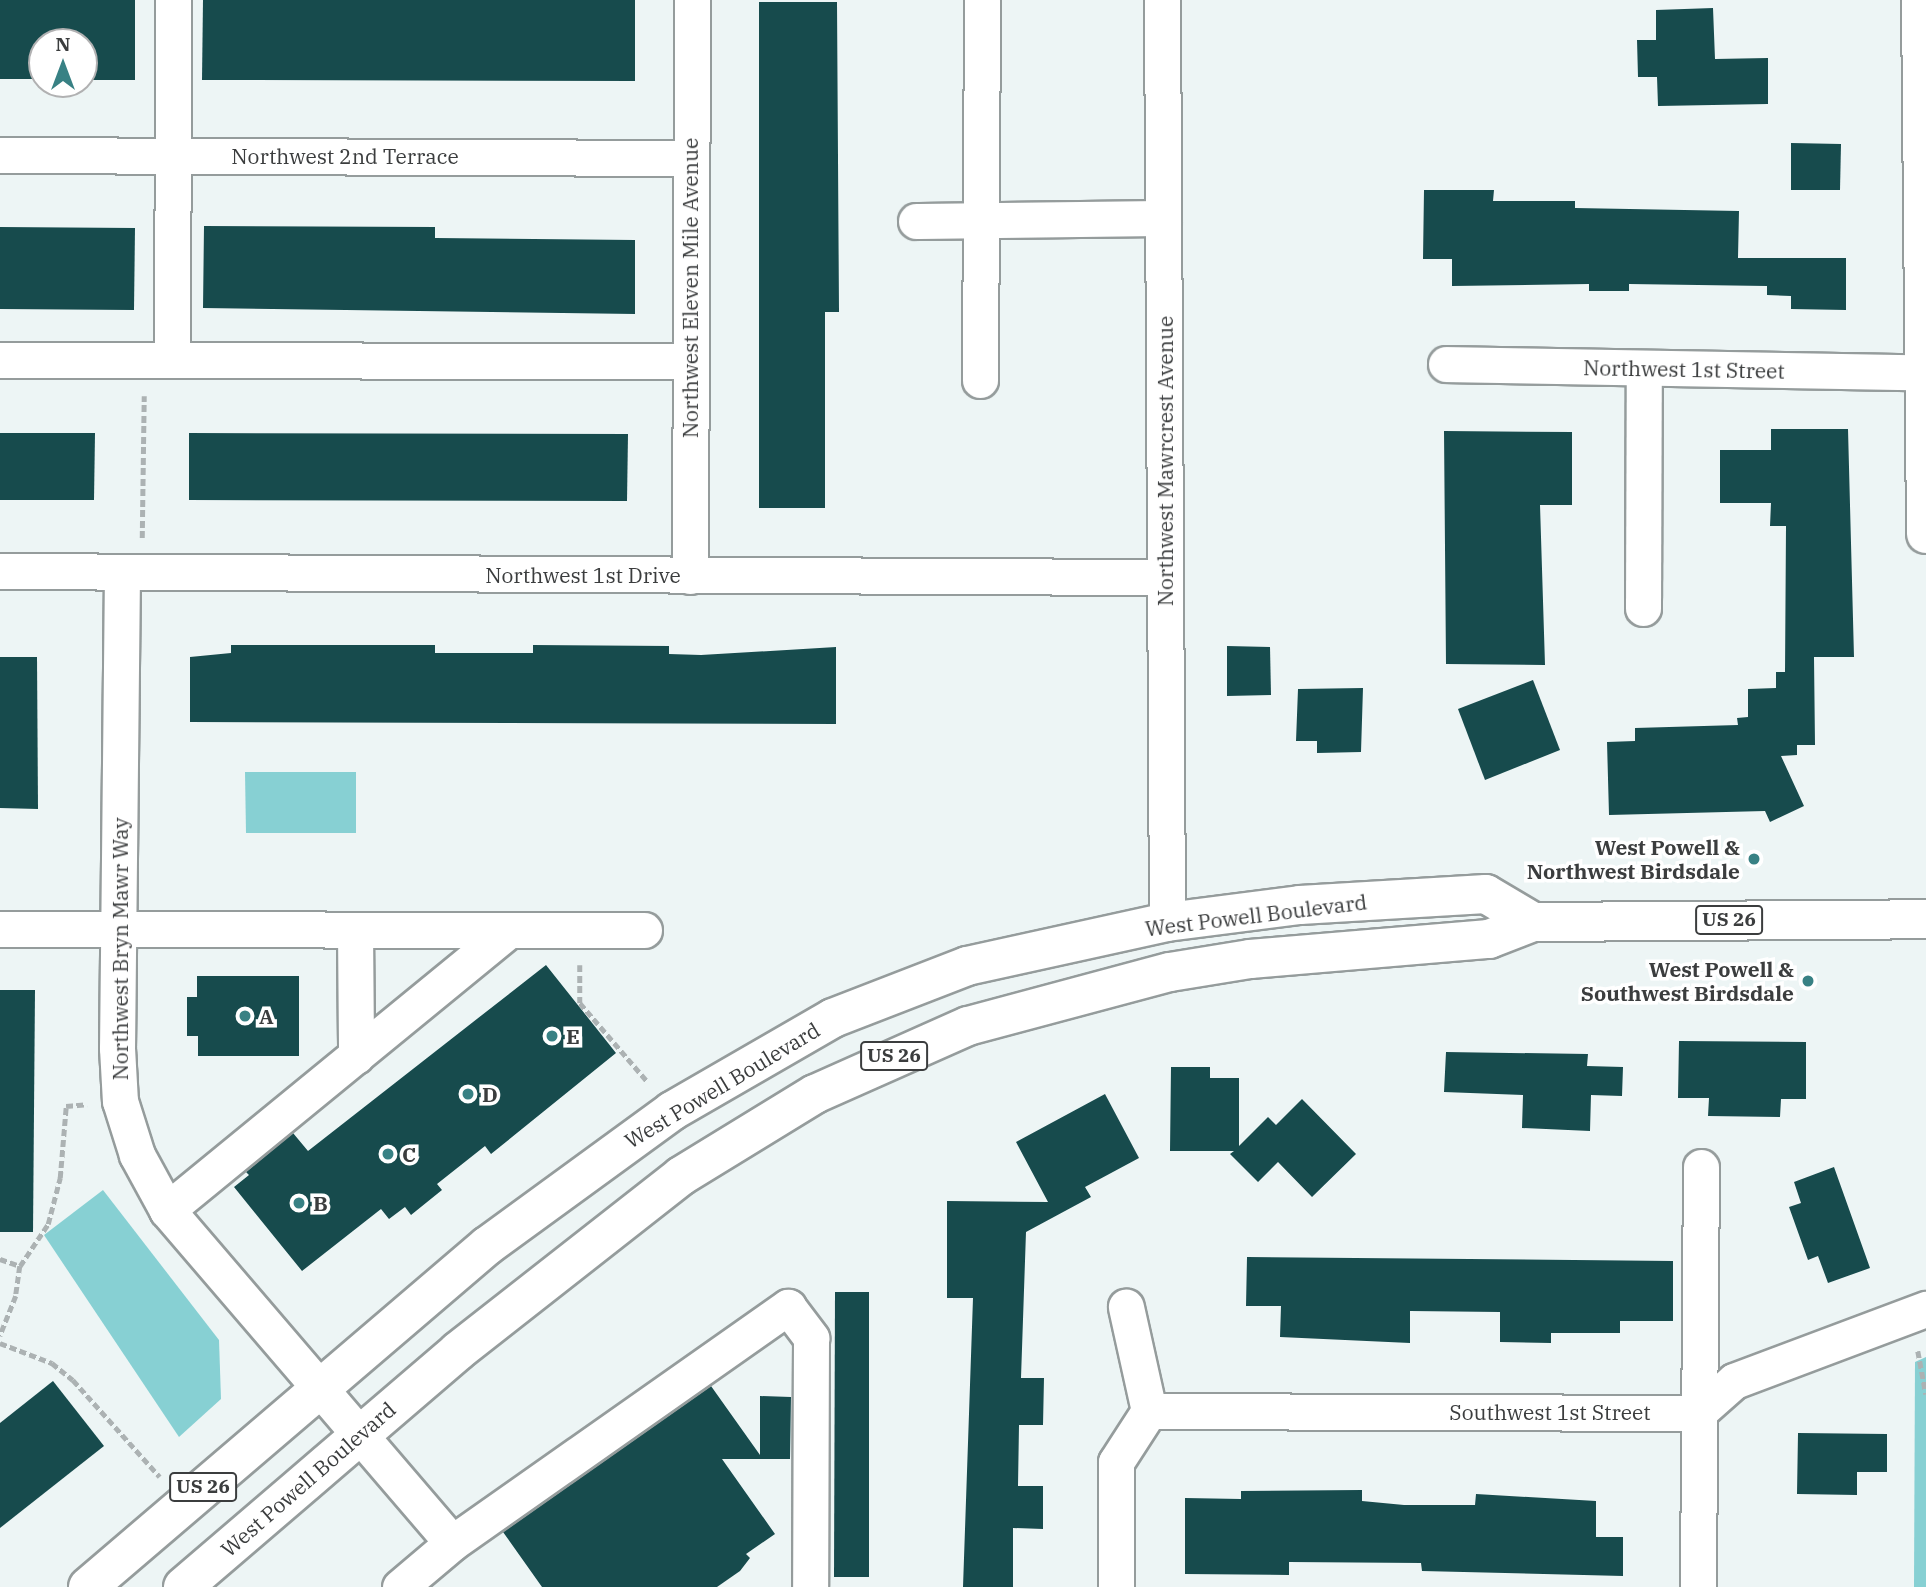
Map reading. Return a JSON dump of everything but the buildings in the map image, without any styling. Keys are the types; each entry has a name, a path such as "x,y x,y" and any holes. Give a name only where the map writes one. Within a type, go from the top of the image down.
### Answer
{"main road":[{"path":"1923,4 1926,534"},
{"name":"West Powell Boulevard","path":"88,1587 318,1387 487,1246 672,1111 766,1053 889,994 967,966 1167,922 1300,905 1486,894 1533,922"},
{"name":"West Powell Boulevard","path":"183,1587 359,1435 681,1176 815,1094 890,1058 979,1023 1170,972 1263,957 1489,939 1533,922 1926,919"}],"street":[{"path":"158,360 173,155 173,0"},
{"name":"Northwest Eleven Mile Avenue","path":"690,576 688,362 692,0"},
{"path":"981,380 982,0"},
{"name":"Northwest Mawrcrest Avenue","path":"1162,0 1167,922"},
{"name":"Northwest 2nd Terrace","path":"0,155 690,158"},
{"path":"916,221 1164,218"},
{"path":"0,360 688,362"},
{"name":"Northwest 1st Street","path":"1446,364 1923,372"},
{"path":"1643,608 1644,368"},
{"name":"Northwest 1st Drive","path":"0,571 1165,577"},
{"name":"Northwest Bryn Mawr Way","path":"132,572 118,930 120,1101 148,1182 167,1210 318,1387"},
{"path":"0,929 644,929"},
{"path":"167,1210 509,929"},
{"path":"355,930 356,1056"},
{"path":"1698,1587 1701,1167"},
{"path":"400,1587 452,1543 788,1307 811,1338 810,1587"},
{"path":"1116,1587 1116,1462 1149,1411 1126,1307"},
{"path":"1698,1413 1734,1381 1918,1312"},
{"path":"318,1387 452,1543"},
{"name":"Southwest 1st Street","path":"1149,1411 1698,1413"}],"path":[{"path":"132,572 158,360"},
{"path":"580,929 580,1003 672,1111"},
{"path":"0,1336 16,1296 20,1266 48,1224 60,1178 66,1106 120,1101"},
{"path":"0,1259 20,1266"},
{"path":"1918,1312 1926,1394"},
{"path":"0,1343 52,1363 73,1380 183,1504"}],"shaded area":[{"path":"245,772 356,772 356,833 246,833"},
{"path":"103,1190 219,1340 221,1399 179,1437 44,1235"},
{"path":"1926,1357 1926,1587 1914,1587 1915,1362"}],"place":[{"name":"West Powell & Northwest Birdsdale","path":"1754,859"},
{"name":"West Powell & Southwest Birdsdale","path":"1808,981"},
{"name":"A","path":"245,1016"},
{"name":"E","path":"552,1036"},
{"name":"D","path":"468,1094"},
{"name":"C","path":"388,1154"},
{"name":"B","path":"299,1203"}]}
